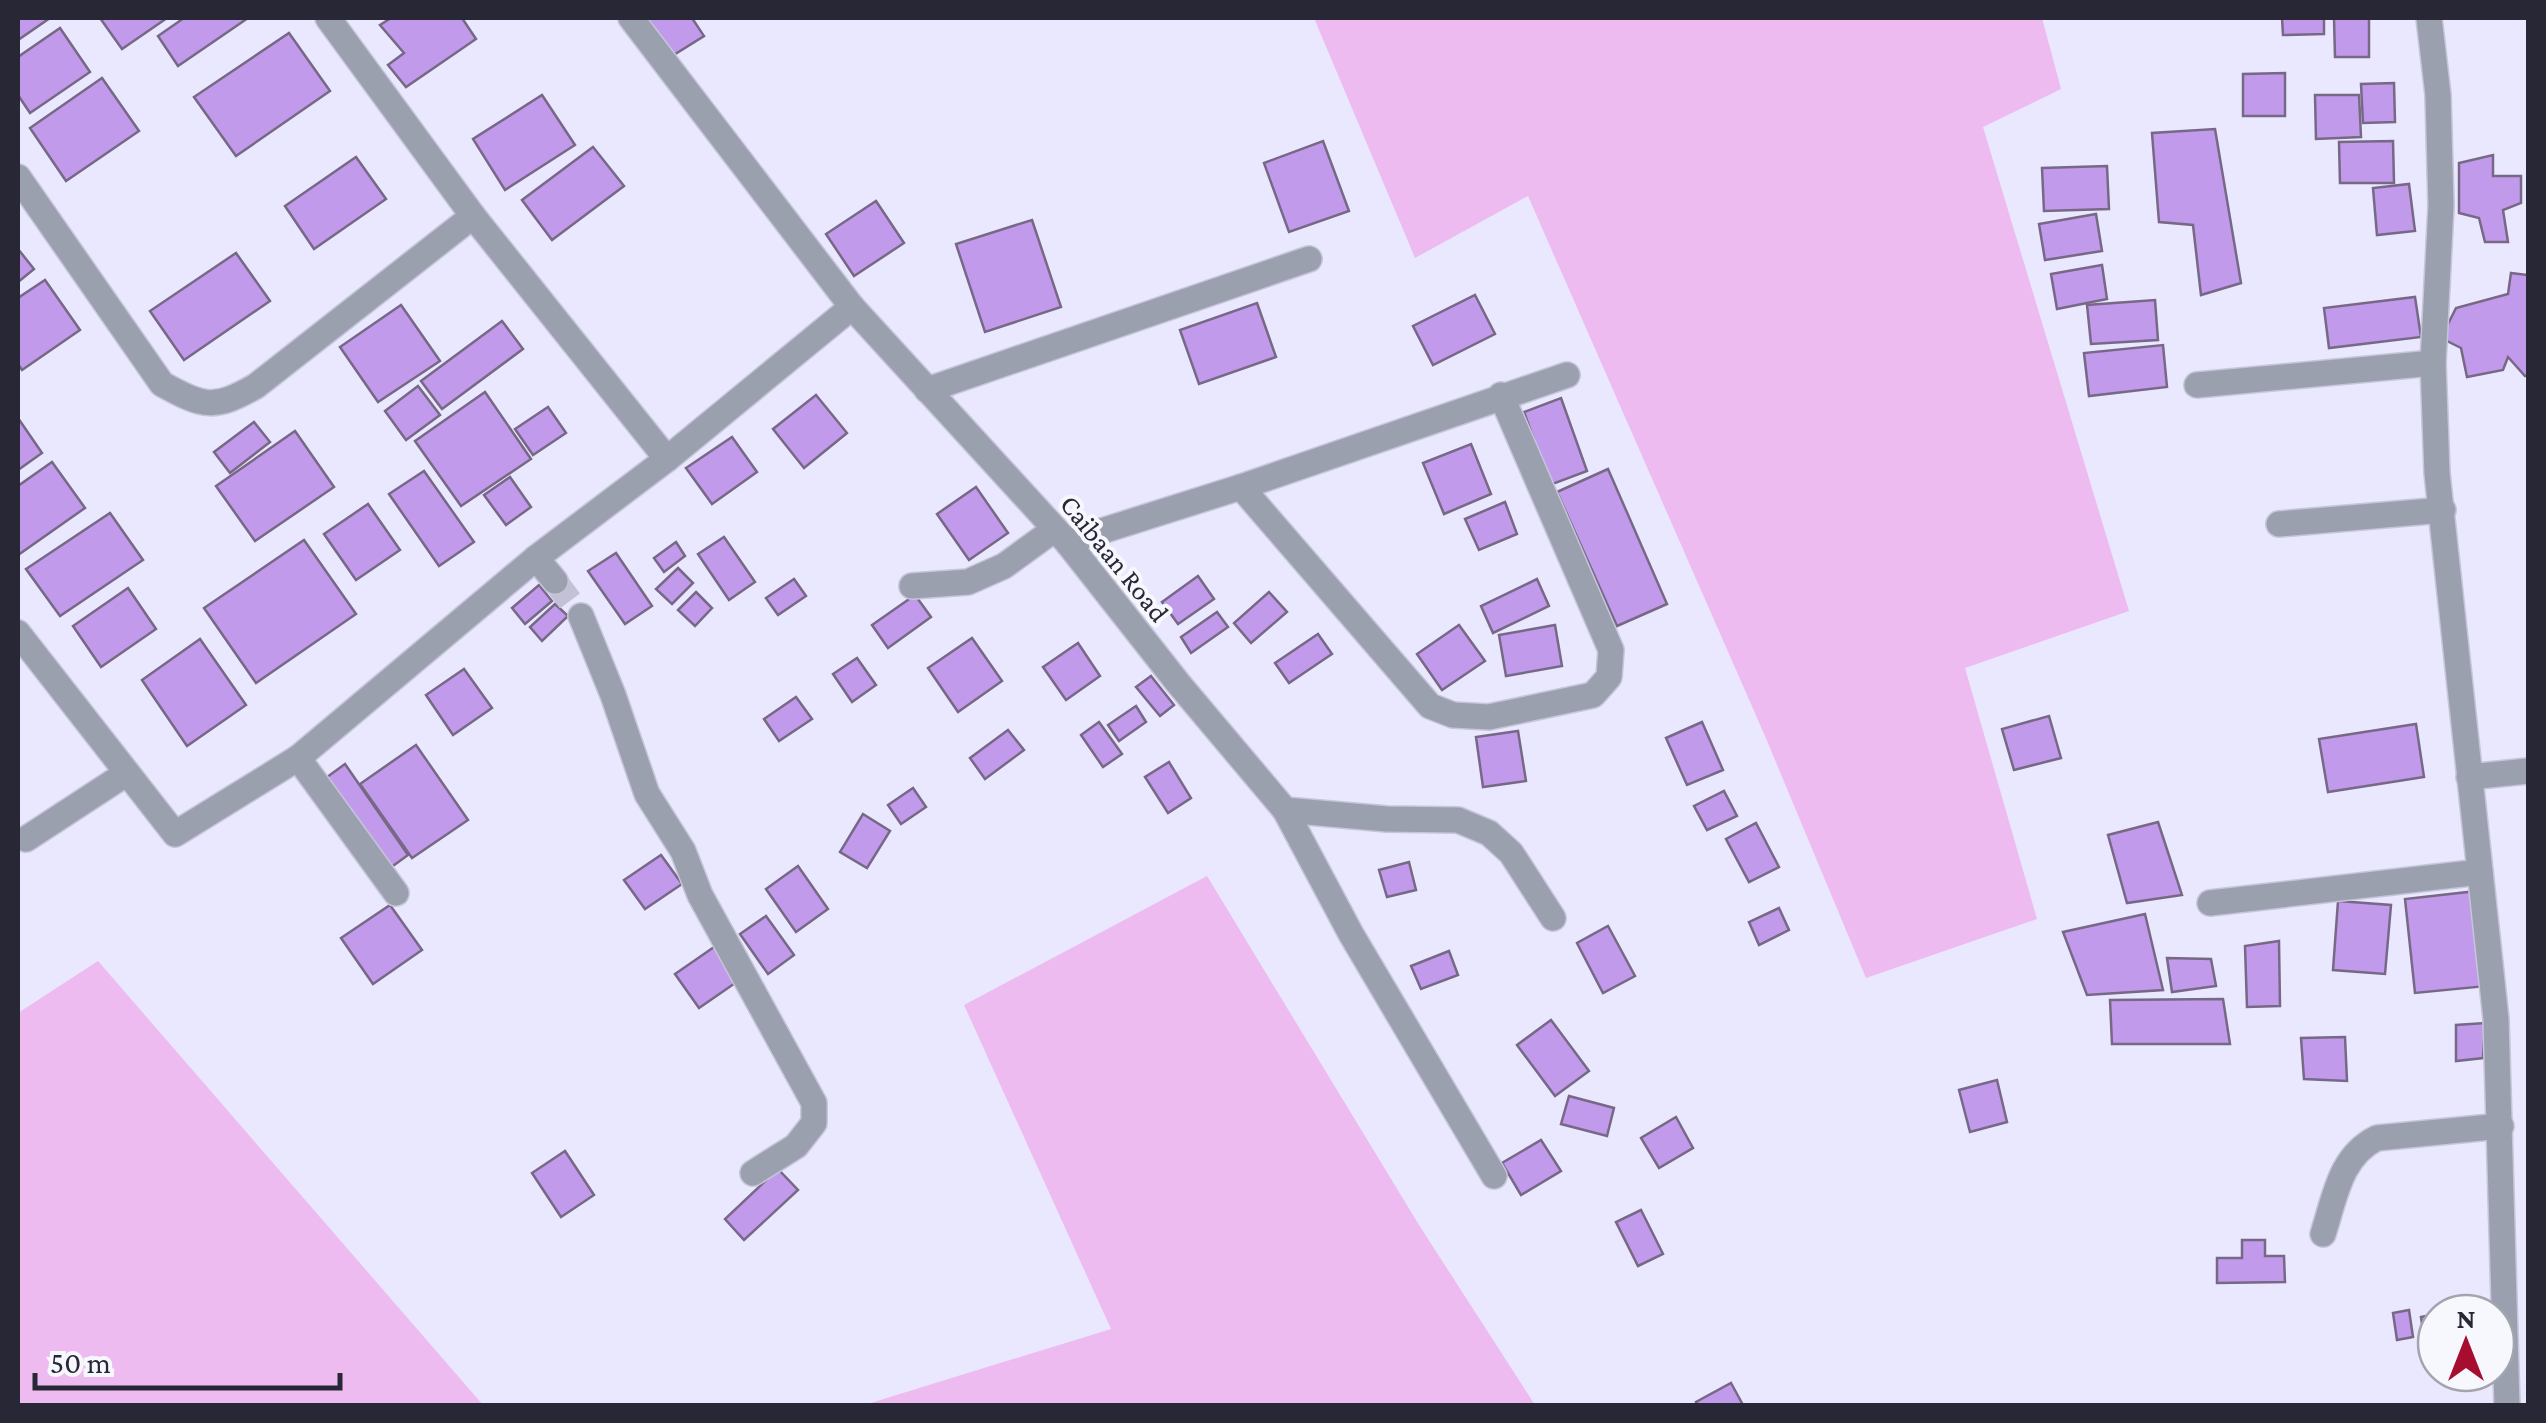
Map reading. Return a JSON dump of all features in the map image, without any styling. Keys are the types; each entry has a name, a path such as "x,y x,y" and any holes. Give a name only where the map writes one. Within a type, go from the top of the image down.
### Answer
{"street":[{"path":"328,18 473,216 667,459"},
{"name":"Caibaan Road","path":"631,18 852,307 1061,536 1286,810 1351,934 1494,1176"},
{"path":"2428,18 2438,94 2441,206 2433,363 2437,473 2496,1019 2507,1406"},
{"path":"18,178 162,384 196,402 228,402 256,386 473,216"},
{"path":"927,390 1309,259"},
{"path":"18,633 175,834 298,758 536,558 667,459 852,307"},
{"path":"2197,385 2433,363"},
{"path":"912,586 968,582 1061,536 1242,487 1567,375"},
{"path":"1242,487 1430,706 1454,715 1490,717 1593,696 1609,676 1612,650 1502,395"},
{"path":"2279,524 2443,510"},
{"path":"536,558 555,581"},
{"path":"581,616 647,794 683,851 700,895 814,1102 814,1124 796,1146 753,1173"},
{"path":"298,758 396,893"},
{"path":"2469,777 2528,771"},
{"path":"26,839 127,773"},
{"path":"1286,810 1388,819 1458,820 1490,832 1512,854 1554,918"},
{"path":"2210,903 2480,872"},
{"path":"2323,1234 2347,1160 2360,1146 2377,1138 2501,1126"}],"shaded area":[{"path":"1314,18 2042,18 2061,89 1983,127 2129,611 1965,668 2037,919 1866,978 1765,736 1528,196 1415,258"},
{"path":"1207,876 1419,1225 1535,1405 864,1405 1111,1329 964,1005"},
{"path":"98,961 483,1405 18,1405 18,1013"}],"building":[{"path":"18,18 50,18 18,40"},
{"path":"100,18 167,18 122,49"},
{"path":"184,18 248,18 178,66 158,36"},
{"path":"391,18 462,18 476,39 406,87 388,65 404,53 380,25"},
{"path":"647,18 692,18 704,36 672,56"},
{"path":"2282,18 2324,18 2324,34 2283,35"},
{"path":"2334,18 2369,18 2369,57 2335,57"},
{"path":"60,28 90,72 30,113 18,95 18,57"},
{"path":"289,33 330,91 236,156 194,97"},
{"path":"2285,73 2285,116 2243,116 2243,74"},
{"path":"102,78 139,131 66,181 30,128"},
{"path":"2394,83 2395,122 2363,123 2361,84"},
{"path":"542,95 575,145 505,190 473,139"},
{"path":"2315,95 2359,95 2361,137 2316,139"},
{"path":"2215,129 2241,283 2201,295 2193,225 2159,222 2152,133"},
{"path":"1323,141 1349,211 1289,232 1264,163"},
{"path":"2393,141 2394,183 2340,183 2339,142"},
{"path":"593,147 624,186 552,240 522,200"},
{"path":"2493,155 2493,176 2521,176 2521,203 2503,210 2508,242 2485,242 2479,218 2459,213 2459,163"},
{"path":"356,157 386,199 314,249 285,206"},
{"path":"2107,166 2109,209 2044,211 2042,168"},
{"path":"2409,184 2415,231 2377,235 2373,188"},
{"path":"876,201 904,243 854,276 826,234"},
{"path":"2096,214 2102,251 2045,260 2039,224"},
{"path":"1032,220 1061,307 985,332 956,244"},
{"path":"18,249 34,269 18,282"},
{"path":"236,253 270,301 184,360 150,311"},
{"path":"2102,265 2107,299 2057,309 2051,274"},
{"path":"2511,273 2528,275 2528,375 2508,357 2503,370 2467,377 2461,348 2441,338 2456,308 2508,294"},
{"path":"45,280 80,330 22,370 18,364 18,298"},
{"path":"1475,295 1495,334 1433,365 1413,326"},
{"path":"2415,297 2421,337 2329,348 2324,308"},
{"path":"2155,300 2158,340 2091,344 2087,305"},
{"path":"1257,303 1276,357 1199,384 1180,330"},
{"path":"401,305 440,361 378,402 340,347"},
{"path":"502,321 523,349 442,409 421,381"},
{"path":"2163,345 2167,387 2089,396 2084,353"},
{"path":"418,386 440,415 406,440 385,411"},
{"path":"485,392 531,459 461,506 415,441"},
{"path":"816,395 847,433 804,468 773,429"},
{"path":"1561,398 1587,471 1550,485 1524,412"},
{"path":"548,407 566,433 533,455 515,429"},
{"path":"18,418 42,453 18,470"},
{"path":"254,422 270,442 230,473 214,452"},
{"path":"295,431 334,487 255,541 216,486"},
{"path":"732,437 757,472 712,504 686,468"},
{"path":"1471,444 1491,494 1444,514 1423,463"},
{"path":"52,462 85,508 18,555 18,486"},
{"path":"1608,469 1667,604 1617,626 1557,492"},
{"path":"424,471 474,542 439,566 389,494"},
{"path":"510,477 531,507 506,525 484,495"},
{"path":"976,487 1008,533 969,560 937,514"},
{"path":"1505,502 1517,534 1479,550 1465,519"},
{"path":"368,504 400,550 356,580 324,534"},
{"path":"110,513 143,560 60,616 26,569"},
{"path":"724,537 755,582 729,600 698,554"},
{"path":"304,540 356,614 256,683 204,608"},
{"path":"676,542 685,556 664,572 654,558"},
{"path":"616,553 652,606 625,624 588,571"},
{"path":"678,568 693,583 672,604 656,589"},
{"path":"1198,576 1214,599 1178,624 1162,602"},
{"path":"794,579 806,596 778,615 766,598"},
{"path":"1537,579 1549,606 1493,633 1481,606"},
{"path":"539,585 552,601 525,624 512,608"},
{"path":"128,588 156,629 101,667 73,626"},
{"path":"696,592 712,608 695,626 678,610"},
{"path":"1269,592 1287,612 1251,643 1234,623"},
{"path":"915,595 931,617 888,648 872,625"},
{"path":"555,604 568,616 542,641 530,627"},
{"path":"1217,612 1228,627 1191,653 1181,637"},
{"path":"1459,625 1485,661 1442,690 1417,654"},
{"path":"1555,625 1562,666 1506,676 1499,635"},
{"path":"1318,634 1332,654 1289,683 1275,663"},
{"path":"972,638 1002,681 958,712 928,668"},
{"path":"200,639 246,705 187,746 142,680"},
{"path":"1078,643 1100,676 1066,700 1043,667"},
{"path":"857,658 876,685 852,702 833,674"},
{"path":"464,669 492,708 453,735 426,695"},
{"path":"1151,676 1174,705 1160,716 1136,687"},
{"path":"796,697 812,719 779,741 764,719"},
{"path":"1136,706 1146,722 1119,741 1108,725"},
{"path":"2049,716 2061,758 2014,770 2002,729"},
{"path":"1099,722 1122,754 1103,767 1081,735"},
{"path":"1702,722 1723,770 1687,785 1666,738"},
{"path":"2416,724 2424,777 2328,792 2319,739"},
{"path":"1008,730 1024,750 985,779 970,758"},
{"path":"1518,731 1526,781 1483,787 1476,737"},
{"path":"416,745 468,820 412,858 360,784"},
{"path":"1169,762 1191,798 1168,813 1145,777"},
{"path":"345,764 408,855 386,871 323,780"},
{"path":"913,788 926,807 901,824 888,805"},
{"path":"1724,791 1737,816 1707,830 1694,806"},
{"path":"863,814 890,831 867,868 840,852"},
{"path":"2158,822 2182,895 2127,903 2108,835"},
{"path":"1756,823 1779,867 1749,882 1726,839"},
{"path":"661,855 682,884 645,909 624,880"},
{"path":"1409,862 1416,890 1387,897 1379,870"},
{"path":"798,866 828,909 796,932 766,889"},
{"path":"2477,891 2487,986 2415,993 2405,899"},
{"path":"2338,901 2391,905 2385,974 2333,970"},
{"path":"390,905 422,950 373,984 341,938"},
{"path":"1779,908 1789,930 1759,945 1749,922"},
{"path":"2145,914 2163,990 2087,995 2063,932"},
{"path":"766,916 794,955 768,974 740,934"},
{"path":"1608,926 1635,976 1603,993 1577,943"},
{"path":"2279,941 2280,1006 2247,1007 2245,946"},
{"path":"717,945 741,979 699,1008 675,974"},
{"path":"1449,951 1458,975 1421,989 1411,966"},
{"path":"2167,958 2211,959 2216,986 2172,992"},
{"path":"2223,999 2230,1044 2112,1044 2110,1000"},
{"path":"1551,1020 1589,1071 1555,1096 1517,1045"},
{"path":"2485,1023 2483,1058 2456,1061 2456,1025"},
{"path":"2345,1037 2347,1081 2304,1079 2301,1038"},
{"path":"1997,1080 2007,1122 1970,1132 1959,1090"},
{"path":"1569,1096 1614,1108 1607,1136 1561,1124"},
{"path":"1676,1117 1693,1148 1659,1168 1641,1138"},
{"path":"1541,1140 1561,1171 1521,1195 1502,1163"},
{"path":"565,1151 594,1195 561,1217 532,1173"},
{"path":"778,1169 798,1190 744,1240 725,1219"},
{"path":"1641,1210 1663,1254 1638,1266 1616,1222"},
{"path":"2242,1240 2265,1240 2265,1256 2284,1256 2285,1282 2217,1283 2217,1258 2242,1258"},
{"path":"2409,1310 2413,1337 2397,1340 2393,1313"},
{"path":"1731,1383 1743,1405 1698,1406 1696,1402"}],"tunnel":[{"path":"555,581 581,616"}]}
